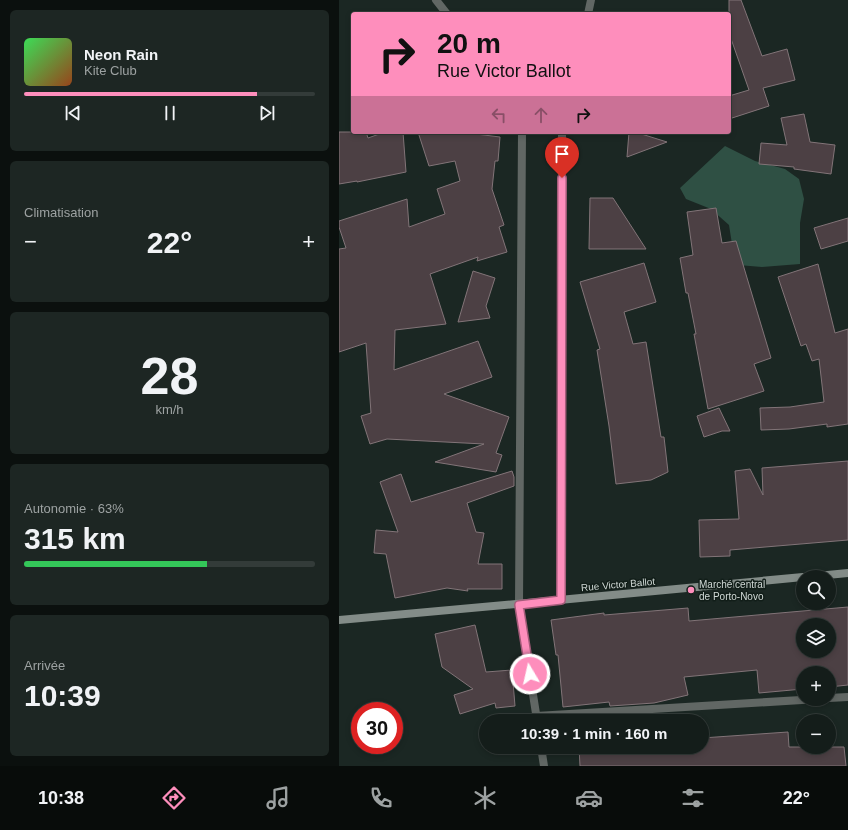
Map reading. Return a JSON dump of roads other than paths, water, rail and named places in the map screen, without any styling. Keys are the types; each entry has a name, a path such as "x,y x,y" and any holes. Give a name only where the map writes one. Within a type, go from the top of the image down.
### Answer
{"main road":[{"path":"836,574 848,573"},
{"name":"Rue Victor Ballot","path":"339,620 519,605 796,578"}],"street":[{"path":"436,0 445,12"},
{"path":"588,12 591,0"},
{"path":"522,134 519,605 536,714"},
{"path":"561,600 562,134"},
{"path":"836,698 848,697"},
{"path":"607,714 796,701"},
{"path":"542,754 544,766"}],"place":[{"name":"Marché central de Porto-Novo","path":"691,590"}]}
